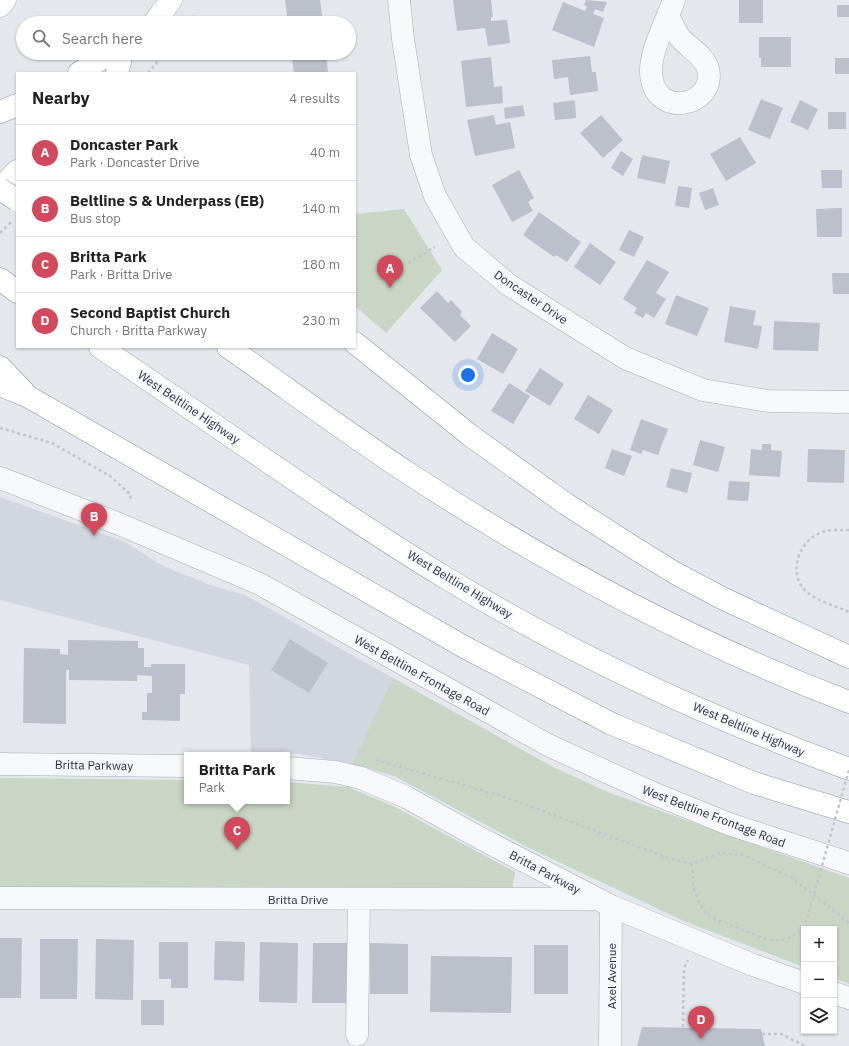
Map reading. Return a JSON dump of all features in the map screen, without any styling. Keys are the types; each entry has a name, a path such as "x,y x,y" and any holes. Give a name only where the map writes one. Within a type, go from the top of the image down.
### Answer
{"main road":[{"path":"0,6 5,0"},
{"path":"159,16 171,0"},
{"path":"83,72 117,63"},
{"path":"0,112 16,105"},
{"path":"16,172 0,189 16,200"},
{"path":"0,203 16,201"},
{"path":"0,279 16,291"},
{"path":"356,344 471,436 566,504 623,541 675,573 722,598 849,657"},
{"name":"West Beltline Highway","path":"101,348 363,525 446,578 502,610 637,680 789,747 849,770"},
{"path":"229,348 407,473 506,535 581,579 697,636 807,686 849,702"},
{"path":"0,367 27,396"},
{"path":"0,385 27,396 466,648 612,724 754,783 849,812"}],"street":[{"name":"Doncaster Drive","path":"399,0 403,39 421,155 435,196 464,247 509,285 632,361 702,390 768,401 849,402"},
{"name":"West Beltline Frontage Road","path":"0,478 104,518 260,584 548,745 655,794 736,826 849,863"},
{"name":"Britta Parkway","path":"0,764 184,766"},
{"name":"Britta Parkway","path":"290,768 323,771 355,777 400,794 603,902 753,965 801,981"},
{"name":"Britta Drive","path":"0,898 603,902"},
{"path":"357,1035 359,900"},
{"name":"Axel Avenue","path":"603,902 610,1046"},
{"path":"837,994 849,998"}],"path":[{"path":"149,72 158,60"},
{"path":"0,233 16,217"},
{"path":"408,263 435,247"},
{"path":"0,428 52,443 110,476 131,495 129,502"},
{"path":"849,530 831,530 816,534 802,546 797,564 798,579 806,592 849,612"},
{"path":"373,759 505,797 665,857 692,864 719,853 743,855 792,877 849,923"},
{"path":"692,864 694,889 697,900 709,915 774,942 788,938 802,930 807,919 849,770"},
{"path":"683,1027 684,968 696,941"},
{"path":"762,1034 781,1034 805,1046"}],"shaded area":[{"path":"0,497 123,541 163,566 210,585 245,595 393,678 352,764 300,754 290,754 290,752 251,752 249,665 0,600"}],"green space":[{"path":"404,209 442,270 386,333 356,307 356,214"},
{"path":"393,678 555,768 610,793 849,878 849,984 837,979 837,926 801,926 801,966 686,922 531,849 394,776 352,764"},
{"path":"0,778 184,780 184,804 290,804 290,782 348,787 393,806 515,872 512,890 0,887"}],"building":[{"path":"285,0 320,0 322,16 287,16"},
{"path":"453,0 491,0 493,17 491,17 491,21 507,20 510,43 488,46 485,28 457,31"},
{"path":"586,0 607,2 603,12 595,9 593,14 604,18 594,47 552,30 563,2 585,11 587,6 584,5"},
{"path":"739,0 763,0 763,23 739,23"},
{"path":"837,5 849,5 849,17 837,17"},
{"path":"759,37 791,37 791,67 761,67 761,58 759,58"},
{"path":"590,56 592,72 596,72 598,91 570,95 568,77 554,79 552,60"},
{"path":"491,57 494,87 502,86 503,103 466,107 461,61"},
{"path":"835,58 849,58 849,74 835,74"},
{"path":"292,60 327,60 328,72 294,72"},
{"path":"761,99 783,108 770,139 748,130"},
{"path":"575,100 576,118 555,120 553,103"},
{"path":"800,100 818,109 808,130 790,122"},
{"path":"523,105 525,116 505,119 504,108"},
{"path":"828,112 846,112 846,129 828,129"},
{"path":"494,115 496,125 510,122 515,148 475,156 467,120"},
{"path":"601,115 623,140 603,158 580,133"},
{"path":"740,137 756,163 726,181 710,154"},
{"path":"621,151 633,159 623,176 611,168"},
{"path":"642,155 670,161 665,184 637,178"},
{"path":"519,170 534,198 528,202 533,211 512,222 492,185"},
{"path":"821,170 842,170 842,188 822,188"},
{"path":"678,186 692,188 689,208 675,206"},
{"path":"713,188 719,205 705,210 699,193"},
{"path":"842,208 842,237 817,237 816,209"},
{"path":"539,212 581,242 567,262 556,255 554,257 523,235"},
{"path":"629,230 644,237 634,257 619,250"},
{"path":"590,243 616,262 600,285 574,267"},
{"path":"647,260 669,272 656,293 666,299 654,318 646,313 643,318 634,313 637,308 623,299"},
{"path":"832,273 849,273 849,294 833,294"},
{"path":"437,291 448,303 451,300 462,312 460,315 471,326 455,342 420,308"},
{"path":"676,295 709,308 697,336 665,324"},
{"path":"730,306 756,311 753,325 762,326 758,349 724,342"},
{"path":"774,321 820,323 818,351 773,350"},
{"path":"492,333 518,349 503,374 477,359"},
{"path":"540,368 564,384 550,406 525,391"},
{"path":"509,383 530,396 513,424 491,411"},
{"path":"588,395 613,410 599,434 574,419"},
{"path":"641,419 668,429 658,455 643,450 641,454 630,450"},
{"path":"700,440 725,447 718,472 693,465"},
{"path":"762,444 771,444 771,450 782,451 780,477 749,475 751,449 762,450"},
{"path":"612,449 632,456 624,476 605,468"},
{"path":"808,449 845,450 844,483 807,482"},
{"path":"671,468 692,473 687,493 666,487"},
{"path":"729,481 750,482 748,501 727,500"},
{"path":"290,639 328,663 309,693 271,670"},
{"path":"68,640 138,641 138,648 144,648 144,667 151,667 151,664 185,664 185,694 180,694 180,721 142,720 142,712 147,712 147,693 152,693 152,676 137,675 137,681 69,680 69,670 66,670 66,724 23,723 24,648 60,649 60,654 68,655"},
{"path":"0,938 22,938 21,998 0,998"},
{"path":"40,939 78,939 77,999 40,999"},
{"path":"96,939 134,940 133,1000 95,999"},
{"path":"215,941 245,942 244,981 214,980"},
{"path":"159,942 188,942 188,988 171,988 171,979 159,979"},
{"path":"260,942 298,943 297,1003 259,1002"},
{"path":"313,943 351,943 350,1003 312,1003"},
{"path":"370,943 408,944 408,994 370,994"},
{"path":"534,945 568,945 568,994 534,994"},
{"path":"431,956 512,957 511,1013 430,1012"},
{"path":"141,1000 164,1000 164,1025 141,1025"},
{"path":"642,1027 761,1029 765,1046 637,1046"}],"place":[{"name":"Doncaster Park","path":"390,288"},
{"name":"Beltline S & Underpass (EB)","path":"94,536"},
{"name":"Britta Park","path":"237,850"},
{"name":"Second Baptist Church","path":"701,1039"}]}
